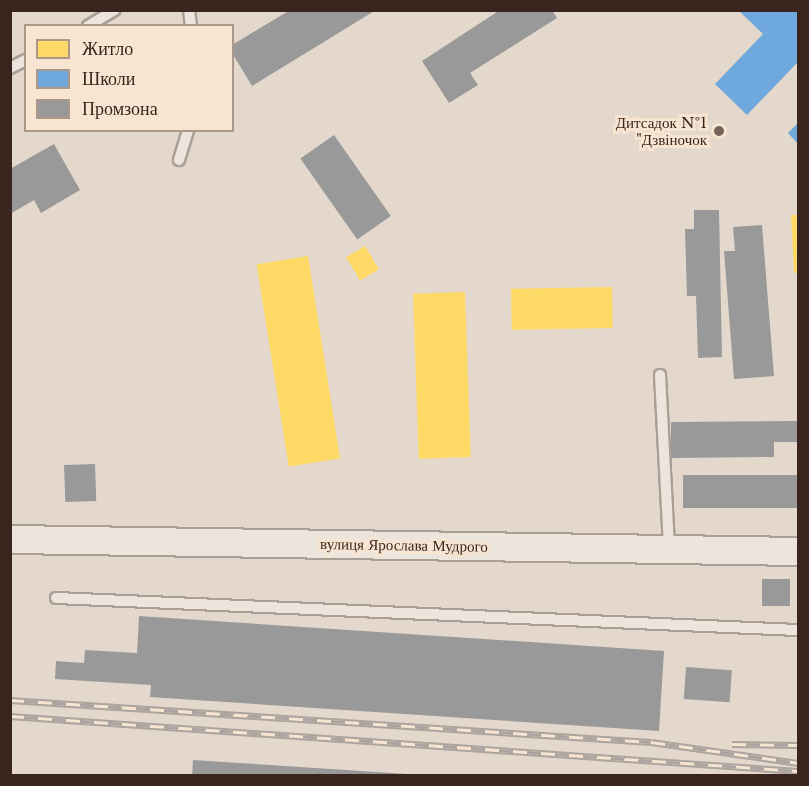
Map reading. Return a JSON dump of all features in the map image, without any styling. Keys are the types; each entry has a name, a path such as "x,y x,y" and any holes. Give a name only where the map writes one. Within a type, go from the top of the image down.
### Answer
{"street":[{"name":"вулиця Ярослава Мудрого","path":"10,539 798,551"}],"lane":[{"path":"91,24 115,10"},
{"path":"10,68 24,61"},
{"path":"178,160 187,132"},
{"path":"660,375 669,549"},
{"path":"56,598 798,630"}],"building: Житло":[{"path":"791,215 798,215 798,272 794,273"},
{"path":"365,246 379,269 360,280 346,257"},
{"path":"308,256 340,458 289,467 257,264"},
{"path":"612,287 613,328 512,330 511,289"},
{"path":"465,292 471,457 419,459 413,294"}],"building: Школи":[{"path":"738,10 798,10 798,62 747,115 715,84 763,34"},
{"path":"798,123 798,144 788,133"}],"building: Промзона":[{"path":"290,10 376,10 252,86 234,56 234,44"},
{"path":"500,10 552,10 557,18 470,73 478,85 449,103 422,61"},
{"path":"334,135 391,216 357,240 300,159"},
{"path":"54,144 80,190 41,213 34,200 10,214 10,169"},
{"path":"694,210 719,210 722,357 698,358 696,296 687,296 685,229 694,229"},
{"path":"762,225 774,376 734,379 724,251 735,251 733,227"},
{"path":"798,421 798,442 774,442 774,457 671,458 671,422"},
{"path":"95,464 96,501 65,502 64,465"},
{"path":"683,475 798,475 798,508 683,508"},
{"path":"762,579 790,579 790,606 762,606"},
{"path":"139,616 664,651 659,731 150,697 151,685 55,679 56,661 84,663 85,650 137,653"},
{"path":"686,667 732,670 730,702 684,699"},
{"path":"193,760 407,774 407,776 192,776"}],"railway":[{"path":"10,700 651,742 798,763"},
{"path":"10,716 798,771"},
{"path":"732,744 798,745"}],"place":[{"name":"Дитсадок №1 \"Дзвіночок","path":"719,131"}]}
